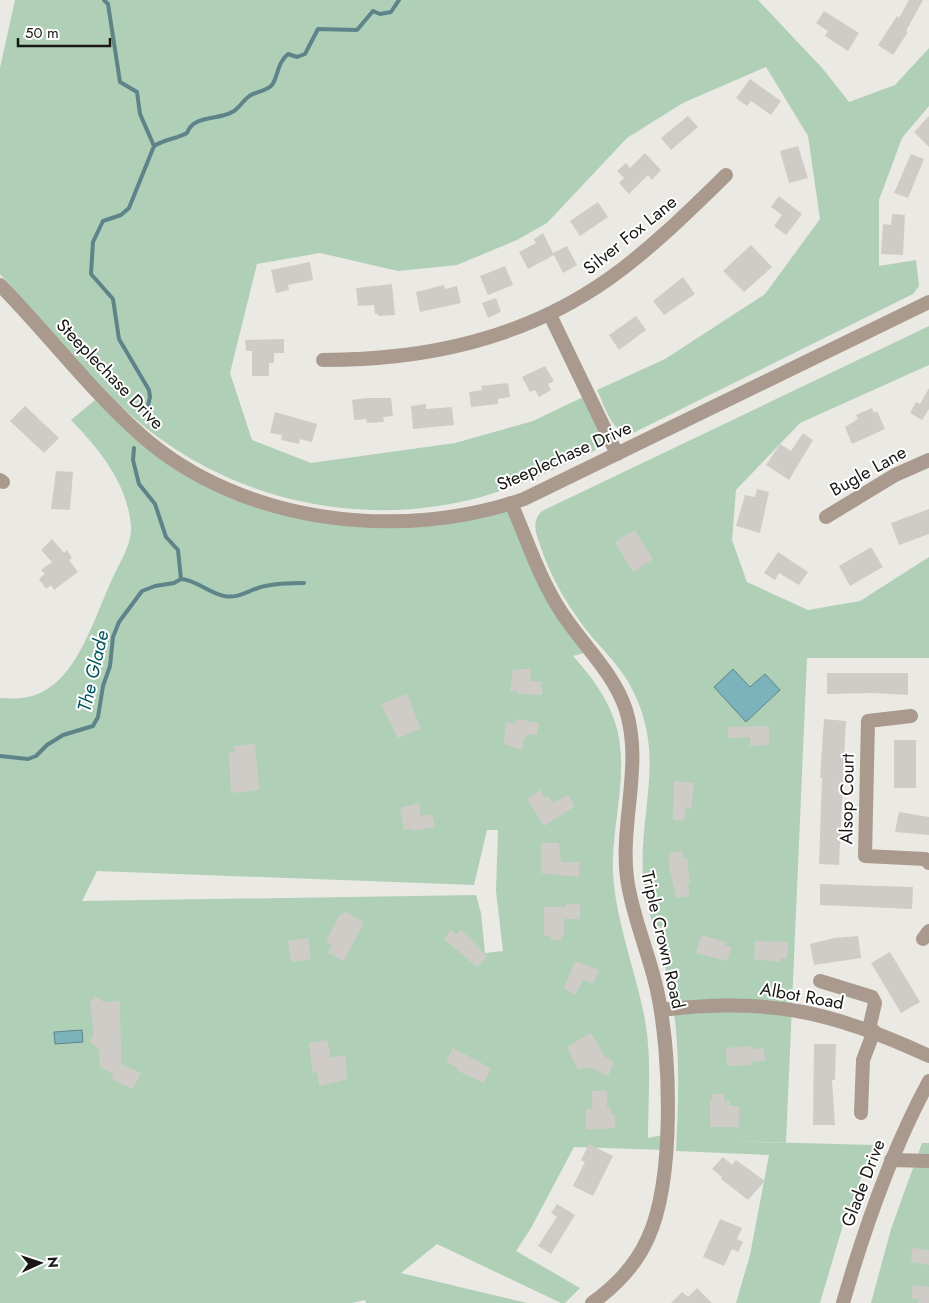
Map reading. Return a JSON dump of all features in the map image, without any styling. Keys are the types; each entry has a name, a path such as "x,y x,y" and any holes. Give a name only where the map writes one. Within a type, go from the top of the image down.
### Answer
{"street":[{"name":"Silver Fox Lane","path":"323,360 398,357 438,351 510,332 550,315 609,279 640,255 726,175"},
{"name":"Steeplechase Drive","path":"0,284 99,394 142,435 181,464 245,495 311,514 382,522 443,518 511,503 550,487 929,302"},
{"path":"550,315 617,454"},
{"name":"Bugle Lane","path":"826,517 895,475 929,460"},
{"name":"Triple Crown Road","path":"511,503 532,557 548,589 564,616 609,675 626,709 633,748 626,848 627,877 661,1010 668,1089 662,1191 657,1214 649,1237 635,1261 622,1278 592,1303"},
{"name":"Alsop Court","path":"911,716 868,721 865,856 925,859 929,863"},
{"path":"820,981 872,996 875,1003 872,1030 863,1060 861,1113"},
{"name":"Albot Road","path":"661,1010 732,1004 768,1006 827,1017 872,1030 929,1056"},
{"name":"Glade Drive","path":"843,1303 861,1241 891,1160 929,1080"},
{"path":"891,1160 929,1161"}],"green space":[{"path":"15,0 758,0 823,69 849,102 895,85 929,48 929,106 902,138 879,200 879,266 916,260 919,286 913,294 635,432 627,433 615,426 597,390 665,359 765,294 820,219 808,136 766,67 683,103 627,138 547,223 517,240 457,265 398,271 320,253 257,264 230,373 252,440 311,463 455,443 533,421 583,397 602,438 600,446 594,451 510,488 481,497 435,506 389,510 343,508 298,501 253,488 211,470 171,446 134,418 81,367 0,274 0,68"},
{"path":"929,326 929,365 800,423 736,490 732,540 747,582 808,610 860,601 929,557 929,658 807,658 786,1143 874,1145 845,1218 820,1303 736,1303 750,1255 769,1155 676,1151 678,1062 675,1018 672,996 644,889 643,876 644,828 650,761 643,715 633,691 624,676 584,627 562,594 544,558 535,523 542,511"},
{"path":"95,400 152,444 245,495 382,522 511,503 532,557 591,651 573,656 600,690 610,709 617,729 621,765 613,855 615,892 647,1034 649,1064 648,1138 667,1134 666,1150 574,1147 531,1228 516,1251 580,1288 565,1303 561,1303 437,1244 401,1273 527,1303 366,1303 365,1300 352,1303 0,1303 0,698 34,696 53,685 63,675 81,650 125,553 131,533 129,511 118,482 102,456 71,420","holes":["487,830 498,830 496,891 503,951 485,953 481,913 476,895 82,901 97,871 474,885"]},
{"path":"922,1143 929,1143 929,1303 871,1303 891,1229"}],"water":[{"path":"733,669 750,687 765,674 780,690 746,722 714,687"},
{"path":"82,1030 83,1042 55,1044 54,1032"}],"building":[{"path":"909,0 923,0 906,31 908,32 893,55 878,45 897,16 899,18"},
{"path":"824,11 859,33 848,51 825,36 828,31 816,23"},
{"path":"750,79 781,101 771,115 751,101 747,106 736,98"},
{"path":"688,116 698,127 671,150 661,138"},
{"path":"929,116 929,147 914,132"},
{"path":"798,146 808,178 789,183 780,151"},
{"path":"645,153 661,170 652,180 648,175 629,194 619,183 624,178 617,171 626,163 630,168"},
{"path":"911,154 924,159 908,198 894,193"},
{"path":"779,196 802,214 786,235 774,226 782,215 771,207"},
{"path":"598,202 608,217 580,236 570,221"},
{"path":"892,214 905,215 903,255 881,254 883,224 891,225"},
{"path":"543,233 553,253 567,246 577,265 563,273 554,255 528,269 519,252 536,243 534,239"},
{"path":"751,245 772,267 744,292 723,271"},
{"path":"310,262 313,280 288,285 289,290 276,293 271,270"},
{"path":"505,266 513,285 488,295 480,276"},
{"path":"683,277 695,294 664,315 653,301"},
{"path":"392,284 395,315 378,316 378,314 375,314 374,305 358,306 356,288"},
{"path":"444,285 445,289 457,286 461,303 420,312 416,292"},
{"path":"496,298 501,312 488,318 482,303"},
{"path":"636,316 646,330 619,350 609,335"},
{"path":"284,339 284,353 274,353 274,363 269,363 269,376 252,376 252,351 246,351 245,340"},
{"path":"545,366 554,381 548,384 551,390 539,397 535,390 530,392 522,377"},
{"path":"508,383 510,397 498,399 498,404 471,407 469,392 482,390 481,386"},
{"path":"929,388 929,409 922,420 910,413 916,402 920,404"},
{"path":"391,398 393,416 383,417 384,422 367,423 366,419 354,420 352,400"},
{"path":"426,404 426,409 452,407 454,425 413,429 411,406"},
{"path":"25,406 59,438 44,453 10,421"},
{"path":"872,408 874,413 877,411 885,429 852,444 845,427 858,419 856,415"},
{"path":"275,412 317,424 312,442 300,439 299,444 281,440 282,435 270,433"},
{"path":"803,433 813,440 789,480 766,465 780,444 791,451"},
{"path":"56,471 73,472 70,510 51,509"},
{"path":"757,489 769,492 760,533 736,526 745,495 755,497"},
{"path":"929,509 929,534 899,545 891,523"},
{"path":"635,530 653,559 633,572 615,542"},
{"path":"52,539 64,553 67,550 72,558 69,560 78,572 54,590 51,585 46,589 39,579 45,574 41,570 52,562 41,550"},
{"path":"871,547 883,567 850,586 839,566"},
{"path":"778,552 808,572 799,585 779,573 775,580 764,573"},
{"path":"531,669 530,681 542,682 542,695 517,694 517,691 510,691 513,670"},
{"path":"827,673 908,673 908,695 873,693 827,694"},
{"path":"407,694 421,729 398,738 381,704"},
{"path":"516,719 539,723 537,735 527,734 526,739 524,738 522,750 504,744 506,722 515,724"},
{"path":"824,719 846,721 839,865 819,864 822,778 820,778"},
{"path":"769,726 769,745 750,746 750,737 728,738 728,727"},
{"path":"894,740 916,740 916,788 894,788"},
{"path":"255,744 259,790 231,793 229,752 235,752 234,746"},
{"path":"674,781 694,783 691,809 686,808 684,821 673,820"},
{"path":"540,790 545,798 548,796 553,803 568,795 575,806 544,826 527,799"},
{"path":"419,803 421,816 432,814 435,827 412,831 412,829 404,830 400,808"},
{"path":"899,812 929,817 929,835 895,832"},
{"path":"541,843 559,843 561,862 579,862 579,877 541,873"},
{"path":"682,851 683,858 687,858 690,883 688,883 689,896 676,898 668,860 670,860 669,853"},
{"path":"820,884 913,887 912,909 820,905"},
{"path":"566,904 580,904 580,919 564,919 564,936 561,936 561,940 551,940 551,936 544,936 544,907 566,907"},
{"path":"346,912 364,922 344,961 328,953 332,945 326,942 340,914"},
{"path":"451,930 456,935 461,930 487,956 477,967 444,939"},
{"path":"701,935 726,942 725,945 731,947 727,961 696,953"},
{"path":"858,936 861,958 814,965 810,944 834,938"},
{"path":"308,938 311,959 291,962 288,941"},
{"path":"755,941 788,942 787,959 781,958 780,962 754,959"},
{"path":"890,952 920,1002 901,1013 871,963"},
{"path":"575,961 599,970 593,984 583,980 575,995 564,988"},
{"path":"95,996 104,1002 120,1001 121,1064 141,1073 133,1089 111,1079 114,1074 100,1067 99,1049 90,1042 94,1033 90,1002"},
{"path":"591,1033 605,1057 614,1062 608,1076 589,1067 578,1070 567,1047"},
{"path":"327,1040 331,1058 345,1055 347,1079 319,1086 317,1072 313,1073 309,1043"},
{"path":"814,1044 836,1044 835,1080 832,1080 835,1125 813,1125"},
{"path":"751,1046 751,1049 764,1048 765,1061 751,1062 751,1065 727,1066 726,1048"},
{"path":"453,1048 491,1068 484,1083 456,1070 457,1067 446,1062"},
{"path":"592,1091 607,1091 607,1108 611,1108 611,1114 615,1114 615,1128 586,1130 586,1109 592,1109"},
{"path":"712,1094 724,1094 724,1101 730,1101 730,1106 739,1106 739,1127 710,1127 710,1100 712,1100"},
{"path":"589,1144 613,1156 593,1196 573,1186 585,1162 581,1160"},
{"path":"723,1157 732,1165 736,1160 765,1181 748,1200 721,1179 722,1177 712,1169"},
{"path":"557,1204 575,1215 551,1254 538,1246 557,1217 551,1213"},
{"path":"720,1219 742,1228 737,1239 743,1242 738,1252 732,1249 724,1266 703,1257"},
{"path":"912,1248 929,1250 929,1265 911,1262"},
{"path":"913,1285 929,1287 929,1303 918,1303 919,1299 911,1298"},
{"path":"697,1288 712,1303 671,1303 682,1292 688,1297"}],"waterway":[{"name":"The Glade","path":"104,0 108,4 120,82 137,92 140,114 154,146 129,208 121,215 103,221 93,242 91,274 113,299 119,339 149,390 150,397 146,414"},
{"path":"154,146 187,133 190,127 201,120 234,111 251,95 270,87 284,58 288,54 297,57 305,54 318,29 357,30 373,11 380,14 391,12 399,0"},
{"name":"The Glade","path":"134,448 133,460 139,484 155,504 166,537 178,550 181,579"},
{"path":"181,579 230,597 270,585 304,583"},
{"name":"The Glade","path":"0,756 28,759 36,756 47,745 63,735 93,726 98,717 103,686 110,666 113,637 119,622 142,591 155,586 174,583 181,579"}]}
